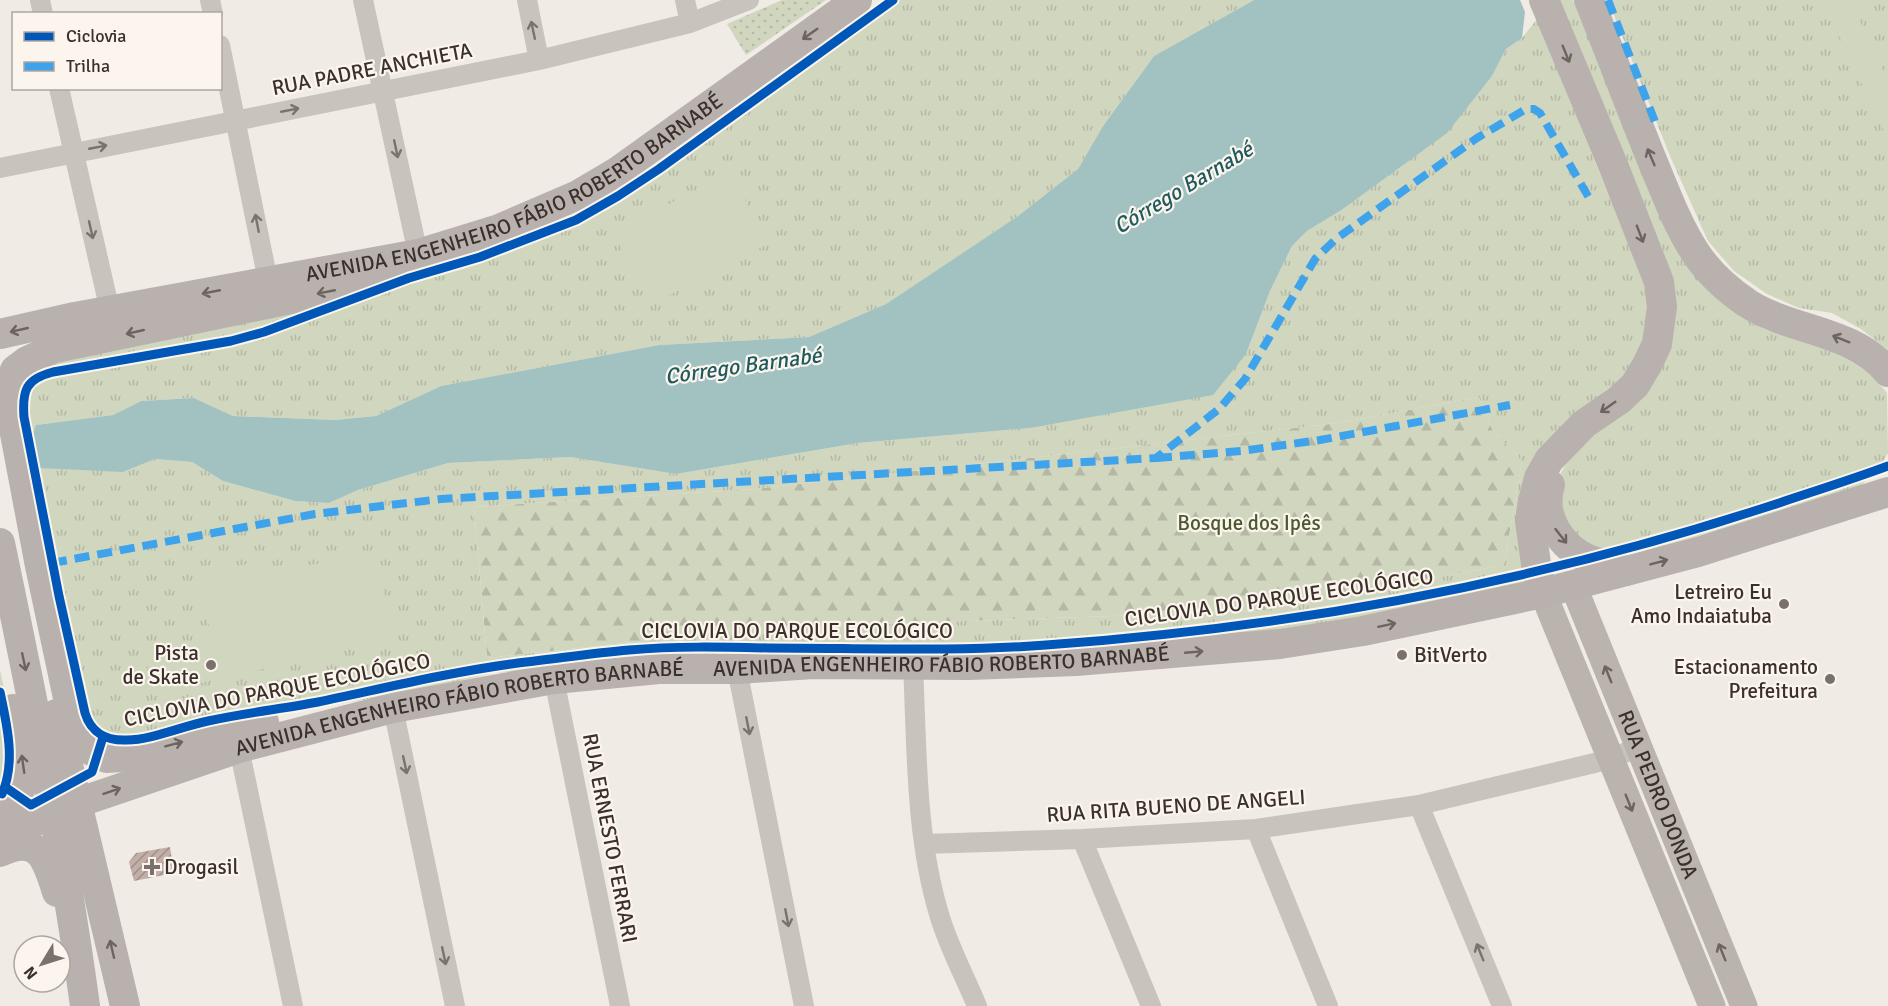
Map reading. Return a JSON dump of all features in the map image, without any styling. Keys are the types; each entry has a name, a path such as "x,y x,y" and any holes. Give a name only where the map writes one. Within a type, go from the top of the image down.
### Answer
{"main road":[{"name":"AVENIDA ENGENHEIRO FÁBIO ROBERTO BARNABÉ","path":"0,334 268,281 418,255 499,229 578,195 617,172 858,0"},
{"path":"1544,0 1659,282 1662,307 1657,344 1635,384 1619,400 1584,424 1549,460 1539,478 1530,521 1533,550 1544,593"},
{"path":"1589,0 1672,207 1695,253 1723,285 1748,303 1780,319 1840,337 1865,350 1888,372"},
{"path":"315,727 280,719 218,731 121,757 107,758 88,749 78,738 40,566 10,406 11,382 18,367 43,353 68,345 339,289 375,278 418,255"},
{"path":"68,345 101,326 110,311"},
{"path":"0,443 63,747 74,927 85,1006"},
{"path":"1566,443 1546,495 1550,519 1564,541 1588,559 1626,571"},
{"name":"AVENIDA ENGENHEIRO FÁBIO ROBERTO BARNABÉ","path":"0,837 66,808 239,748 393,708 554,679 659,669 737,669 813,664 969,665 1076,661 1280,644 1363,631 1544,593 1698,552 1888,492"},
{"path":"0,543 66,808 125,1006"},
{"path":"0,642 24,776 12,803 0,813"},
{"path":"0,852 18,844 29,846 47,861 61,903 74,927"}],"street":[{"path":"363,0 418,255"},
{"path":"527,0 539,60"},
{"path":"685,0 690,23"},
{"name":"RUA PADRE ANCHIETA","path":"0,168 539,60 690,23 748,0"},
{"path":"222,54 268,281"},
{"path":"59,90 110,311"},
{"name":"RUA PEDRO DONDA","path":"1574,585 1744,1006"},
{"name":"RUA PEDRO DONDA","path":"1544,593 1712,1006"},
{"path":"913,665 924,844 939,914 977,1006"},
{"path":"737,669 804,1006"},
{"name":"RUA ERNESTO FERRARI","path":"554,679 620,1006"},
{"path":"393,708 455,1006"},
{"name":"RUA RITA BUENO DE ANGELI","path":"924,844 1082,839 1256,829 1419,805 1611,759 1638,747"},
{"path":"239,748 293,1006"},
{"path":"1419,805 1502,1006"},
{"path":"1256,829 1328,1006"},
{"path":"1082,839 1151,1006"}],"green space":[{"path":"782,0 826,0 746,55 727,24"},
{"path":"884,0 1254,0 1154,56 1103,126 1078,169 1018,216 886,304 809,337 659,345 441,386 376,416 335,420 233,416 194,398 141,401 113,415 36,425 123,472 155,459 192,462 223,481 295,501 329,503 358,490 448,463 570,457 676,474 858,443 1030,428 1246,354 1270,291 1292,246 1307,231 1340,211 1473,99 1492,76 1506,49 1522,38 1537,19 1647,289 1648,327 1636,360 1618,383 1559,434 1529,585 1302,629 1167,645 730,657 494,673 410,692 115,746 92,738 18,417 22,380 43,364 405,271 460,262 505,242 567,220 623,189","holes":["1479,397 1493,431 1522,461 1504,565 1259,611 760,628 487,658 474,507 754,489 1338,423"]},
{"path":"1556,0 1573,0 1665,225 1735,310 1764,329 1827,346 1861,363 1887,393 1888,453 1878,470 1857,489 1651,550 1600,552 1579,543 1557,517 1559,476 1571,456 1672,332"},
{"path":"1608,0 1888,0 1888,350 1861,329 1832,313 1799,308 1767,294 1734,271 1708,241 1670,156"},
{"path":"1850,0 1888,81 1888,140 1827,11"},
{"path":"731,172 768,244 650,305 613,233"},
{"name":"Bosque dos Ipês","path":"1479,397 1493,431 1522,461 1504,565 1259,611 760,628 487,658 474,507 754,489 1338,423"},
{"path":"375,553 395,639 152,694 145,653 213,641 196,576 251,563 268,573"},
{"path":"0,670 15,742 12,774 0,805"}],"water":[{"name":"Córrego Barnabé","path":"1254,0 1520,0 1525,12 1522,38 1506,49 1492,76 1447,133 1340,211 1307,231 1292,246 1270,291 1246,354 1213,395 1030,428 858,443 676,474 570,457 448,463 358,490 329,503 295,501 223,481 192,462 155,459 123,472 39,468 32,437 36,425 113,415 141,401 194,398 233,416 335,420 376,416 441,386 659,345 809,337 886,304 1018,216 1078,169 1103,126 1154,56"}],"building":[{"name":"Drogasil","path":"170,847 174,873 134,881 129,862 136,853"}],"marked path":[{"path":"1608,0 1657,127"},
{"path":"52,563 315,514 441,499 1156,458 1219,409 1245,379 1315,259 1336,239 1477,138 1526,109 1534,109 1540,113 1592,203"},
{"path":"1157,458 1241,451 1320,440 1510,405"}],"cycle path":[{"name":"CICLOVIA DO PARQUE ECOLÓGICO","path":"893,0 659,169 576,220 480,257 409,278 264,332 231,341 53,372 31,382 25,393 24,417 59,596 85,713 91,726 101,734 113,739 136,739 222,718 318,702 467,671 629,650 698,647 907,649 1011,647 1140,637 1326,613 1511,577 1602,555 1782,502 1888,466"},
{"path":"0,692 9,743 9,769 2,794"},
{"path":"5,787 31,805 92,772 103,737"}],"place":[{"name":"Letreiro Eu Amo Indaiatuba","path":"1784,604"},
{"name":"BitVerto","path":"1402,655"},
{"name":"Pista de Skate","path":"211,665"},
{"name":"Estacionamento Prefeitura","path":"1830,679"},
{"name":"Drogasil","path":"152,867"}]}
